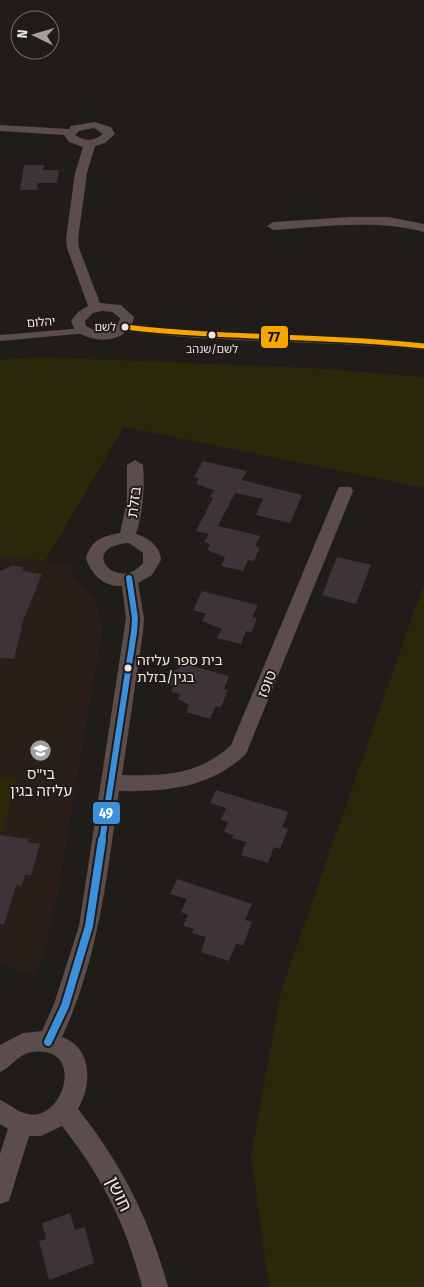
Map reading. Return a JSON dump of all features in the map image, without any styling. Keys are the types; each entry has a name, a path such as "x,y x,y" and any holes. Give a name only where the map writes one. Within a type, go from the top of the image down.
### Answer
{"street":[{"path":"0,128 70,132 75,128 88,124 107,129 108,136 99,142 90,143 75,141 71,138 70,132"},
{"path":"90,143 81,173 72,239 73,248 95,308"},
{"path":"273,226 374,221 408,222 424,228"},
{"path":"125,327 127,317 122,312 111,307 95,308 82,314 78,321 84,331 96,335 109,335 125,327 195,335 359,340 424,346"},
{"name":"יהלום","path":"0,338 84,331"},
{"name":"בזלת","path":"127,538 135,509 137,486 135,465"},
{"name":"טופז","path":"112,783 156,783 200,776 229,761 239,749 346,491"},
{"path":"127,538 138,539 146,544 152,552 153,560 142,574 129,578 111,578 99,572 93,557 96,549 107,541 127,538"},
{"path":"48,1042 65,1006 89,926 134,632 135,618 129,578"},
{"path":"0,1111 9,1119 21,1124 44,1123 64,1110 72,1100 77,1088 78,1075 68,1054 59,1046 48,1042 24,1043 1,1058"},
{"name":"חושן","path":"64,1110 103,1162 123,1198 150,1264 155,1287"},
{"path":"0,1192 21,1124"}],"shaded area":[{"path":"39,357 312,368 424,377 424,488 124,427 45,561 0,555 0,360"},
{"name":"בי\"ס עליזה בגין","path":"0,555 69,565 76,578 96,602 103,628 56,903 43,958 35,976 0,964"},
{"path":"424,583 424,1287 269,1287 251,1156 281,991"},
{"path":"0,777 19,779 2,832 0,832"}],"building":[{"path":"24,165 44,165 43,170 59,170 57,183 38,183 37,190 20,190"},
{"path":"203,461 247,471 242,480 302,495 290,523 256,515 263,499 235,493 218,526 260,536 255,546 260,547 254,561 248,560 243,571 221,566 225,557 207,550 210,544 204,542 209,534 196,531 213,498 210,497 214,490 196,484 199,478 194,477"},
{"path":"337,557 371,565 356,604 322,595"},
{"path":"12,566 23,567 22,571 42,574 21,626 14,659 0,658 0,571"},
{"path":"202,591 258,605 252,617 257,618 251,633 246,631 241,644 217,638 222,629 202,621 206,614 193,610"},
{"path":"181,663 229,676 224,689 228,690 221,707 216,706 210,719 186,712 189,705 178,699 180,694 171,692 174,686 169,684"},
{"path":"216,790 288,812 282,827 288,829 280,849 274,847 268,863 241,855 246,842 232,838 233,835 224,832 228,822 221,820 226,808 210,803"},
{"path":"0,835 29,839 28,842 40,844 31,875 25,875 22,886 16,885 4,925 0,924"},
{"path":"177,879 252,904 245,920 252,922 243,946 236,943 229,961 201,952 206,937 192,933 194,929 183,926 188,915 181,912 187,899 170,894"},
{"path":"70,1213 75,1230 85,1227 94,1263 49,1280 39,1241 46,1239 42,1223"}],"transit line":[{"name":"77","path":"125,327 162,332 387,342 424,346"},
{"name":"49","path":"48,1042 65,1006 89,926 134,632 135,618 129,578"}],"place":[{"name":"לשם","path":"125,327"},
{"name":"לשם/שנהב","path":"212,335"},
{"name":"בית ספר עליזה בגין/בזלת","path":"128,668"},
{"name":"בי\"ס עליזה בגין","path":"41,751"}]}
